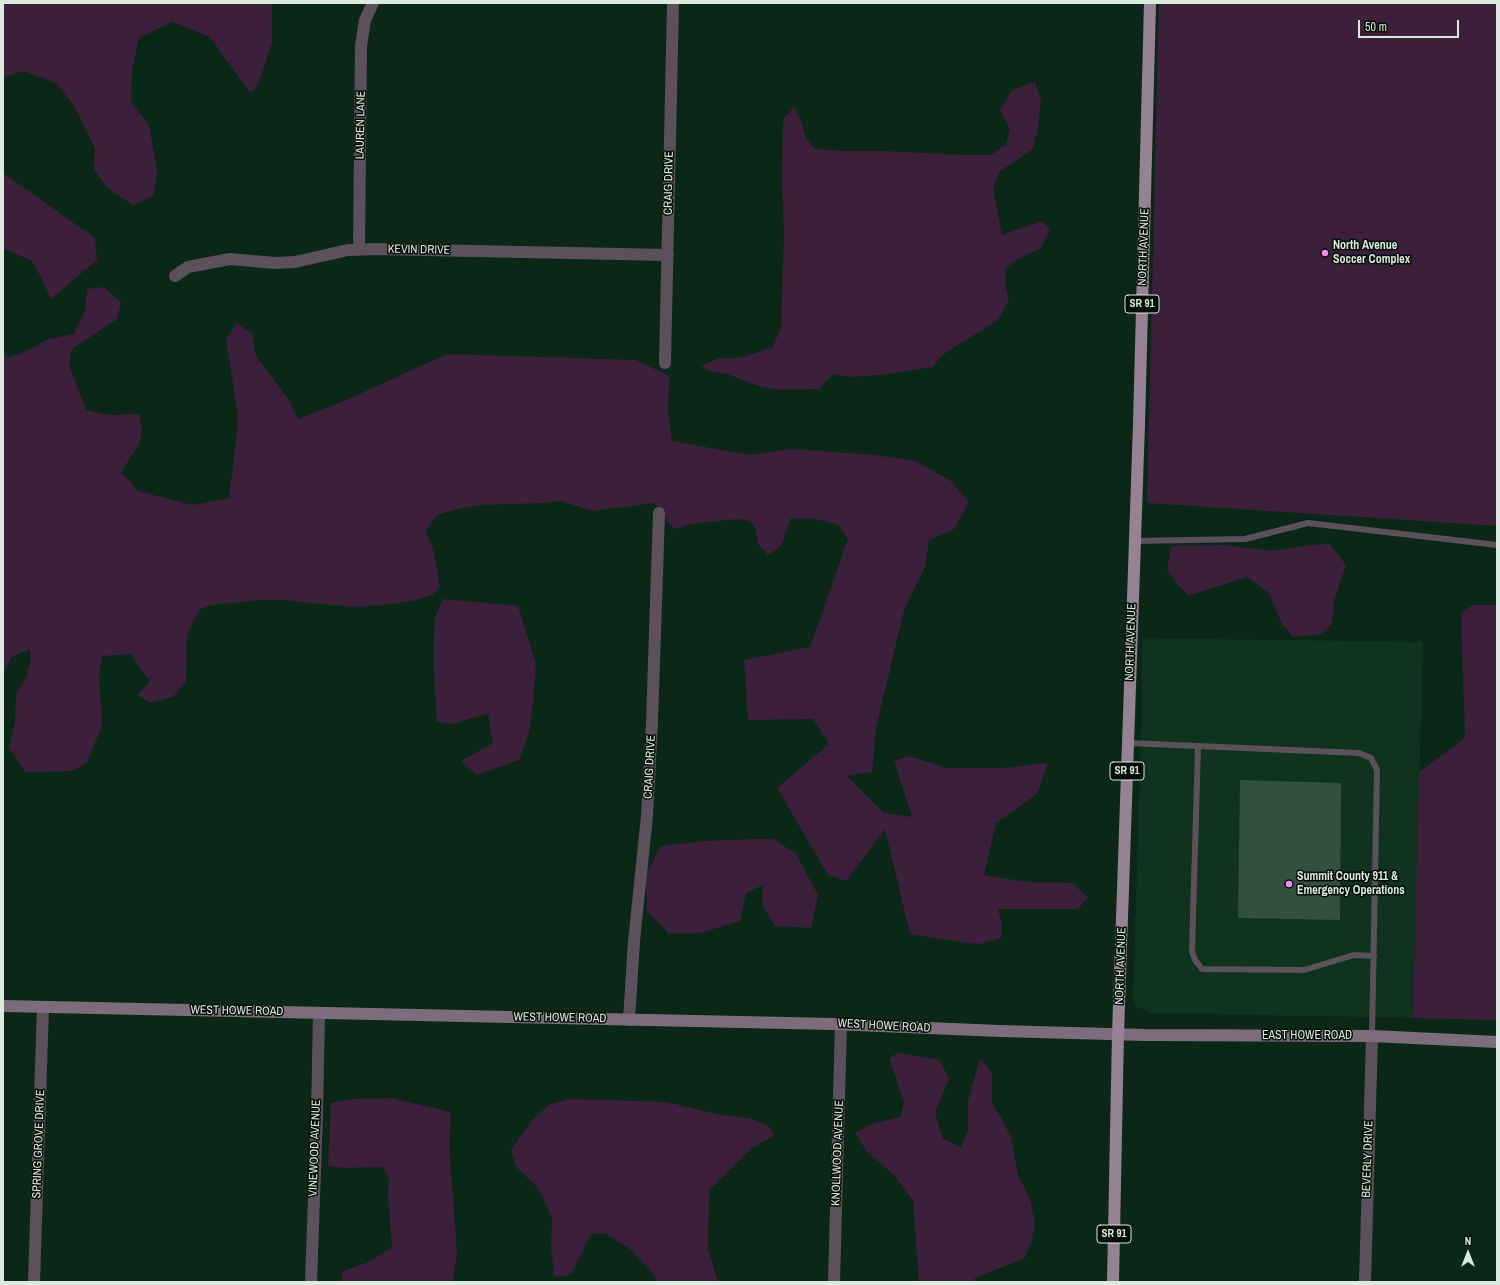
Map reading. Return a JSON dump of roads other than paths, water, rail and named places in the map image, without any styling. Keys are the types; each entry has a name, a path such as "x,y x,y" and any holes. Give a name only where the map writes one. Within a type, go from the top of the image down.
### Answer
{"main road":[{"name":"NORTH AVENUE","path":"1113,1282 1118,1034 1150,3"},
{"name":"WEST HOWE ROAD","path":"3,1006 841,1024 1000,1031 1118,1034"},
{"name":"EAST HOWE ROAD","path":"1118,1034 1372,1036 1497,1042"}],"street":[{"name":"LAUREN LANE","path":"359,250 361,46 366,20 373,3"},
{"name":"CRAIG DRIVE","path":"665,363 674,3"},
{"name":"KEVIN DRIVE","path":"175,276 188,267 230,259 275,263 295,262 348,250 668,255"},
{"name":"CRAIG DRIVE","path":"628,1020 647,808 660,513"},
{"name":"SPRING GROVE DRIVE","path":"34,1282 42,1007"},
{"name":"VINEWOOD AVENUE","path":"311,1282 319,1013"},
{"name":"KNOLLWOOD AVENUE","path":"834,1282 841,1024"},
{"name":"BEVERLY DRIVE","path":"1365,1282 1372,1036"}],"lane":[{"path":"1134,541 1245,539 1308,523 1497,545"},
{"path":"1128,743 1359,753 1371,758 1377,770 1372,1036"},
{"path":"1198,747 1192,951 1195,960 1202,969 1304,970 1354,955 1374,956"}],"place":[{"name":"North Avenue Soccer Complex","path":"1325,253"},
{"name":"Summit County 911 & Emergency Operations","path":"1289,884"}]}
